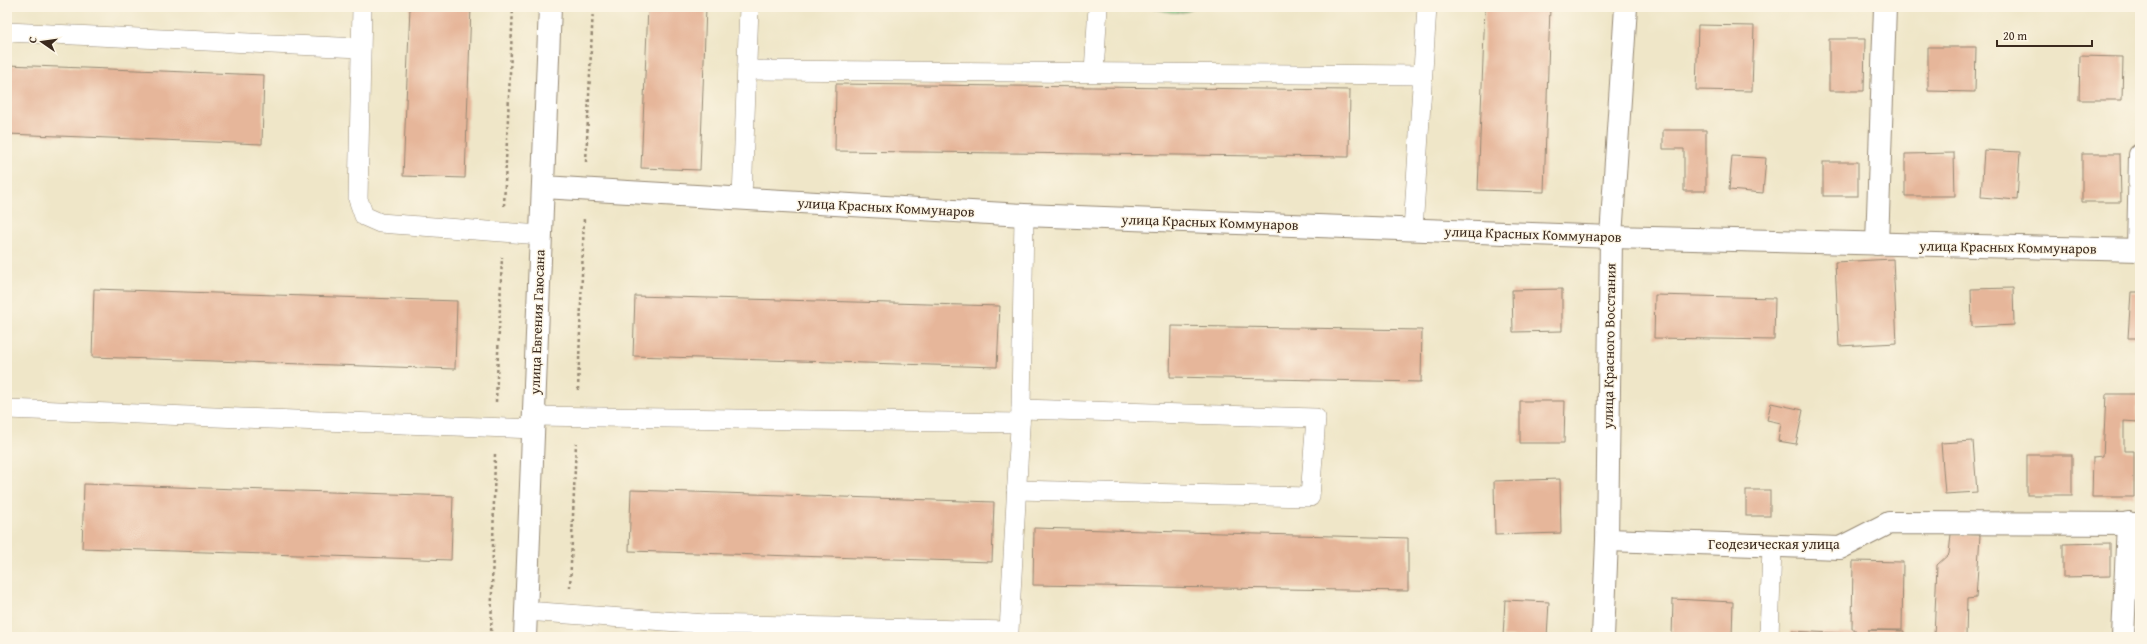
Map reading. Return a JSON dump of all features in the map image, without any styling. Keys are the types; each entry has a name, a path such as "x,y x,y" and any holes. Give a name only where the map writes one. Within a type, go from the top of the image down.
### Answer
{"street":[{"name":"улица Евгения Гаюсана","path":"525,637 550,7"},
{"name":"улица Красного Восстания","path":"1603,637 1607,540 1611,237 1626,7"},
{"path":"1877,244 1885,7"},
{"name":"улица Красных Коммунаров","path":"542,187 1024,215 1611,237 2139,250 2140,155"},
{"name":"Геодезическая улица","path":"1607,540 1840,548 1889,523 2134,523 2123,637"}],"lane":[{"path":"362,7 358,199 364,216 380,223 541,235"},
{"path":"742,198 749,7"},
{"path":"1094,72 1098,7"},
{"path":"1412,230 1427,7"},
{"path":"7,32 361,48"},
{"path":"747,70 1422,75"},
{"path":"526,611 570,614 709,630 1010,631 1016,490 1021,416 1024,215"},
{"path":"7,409 496,428 577,417 1021,416 1316,418 1310,497 1016,490"},
{"path":"1769,637 1772,546"}],"path":[{"path":"491,637 496,428 513,7"},
{"path":"570,614 593,7"}],"green space":[{"path":"1148,7 1196,7 1185,12 1173,12"}],"building":[{"path":"410,7 471,7 465,178 403,176"},
{"path":"648,7 706,7 700,170 641,168"},
{"path":"1485,7 1550,7 1544,192 1478,190"},
{"path":"1698,25 1754,26 1752,91 1696,90"},
{"path":"1829,39 1865,39 1864,91 1829,91"},
{"path":"1928,47 1976,47 1975,92 1928,91"},
{"path":"2080,56 2123,57 2122,100 2079,100"},
{"path":"7,65 264,75 262,144 7,134"},
{"path":"836,84 1350,90 1349,157 835,151"},
{"path":"1663,130 1706,130 1706,191 1684,191 1684,149 1663,149"},
{"path":"1984,150 2020,152 2017,200 1981,197"},
{"path":"1954,153 1955,196 1905,196 1905,154"},
{"path":"2082,154 2120,154 2121,202 2082,202"},
{"path":"1732,156 1766,158 1763,193 1729,190"},
{"path":"1823,162 1858,162 1858,196 1823,196"},
{"path":"1893,259 1897,343 1839,346 1835,262"},
{"path":"2013,288 2014,325 1972,327 1971,289"},
{"path":"94,289 457,301 455,369 92,357"},
{"path":"1562,289 1562,331 1513,332 1512,290"},
{"path":"2131,292 2140,292 2140,338 2128,338"},
{"path":"1655,295 1775,298 1774,340 1654,338"},
{"path":"635,296 1000,306 997,367 633,356"},
{"path":"1171,326 1422,330 1421,382 1170,377"},
{"path":"2106,394 2136,394 2138,422 2124,421 2124,451 2134,451 2134,497 2092,497 2093,457 2103,456"},
{"path":"1520,401 1565,401 1564,443 1520,443"},
{"path":"1771,403 1803,410 1796,444 1778,441 1781,423 1767,420"},
{"path":"1973,441 1977,492 1945,494 1941,443"},
{"path":"2027,455 2072,455 2072,495 2027,495"},
{"path":"1560,479 1561,533 1495,535 1494,481"},
{"path":"84,484 453,496 451,560 82,548"},
{"path":"631,490 994,502 992,562 629,551"},
{"path":"1746,490 1770,490 1770,516 1746,516"},
{"path":"1034,528 1408,538 1408,591 1033,585"},
{"path":"1951,534 1980,535 1976,598 1967,599 1966,637 1934,637 1937,565 1949,554"},
{"path":"2110,543 2110,576 2063,577 2063,544"},
{"path":"1853,561 1903,562 1902,630 1868,630 1904,631 1903,637 1791,637 1791,631 1855,634 1855,629 1852,629"},
{"path":"1673,599 1733,602 1732,637 1672,637"},
{"path":"1505,600 1549,602 1547,637 1503,637"}]}
